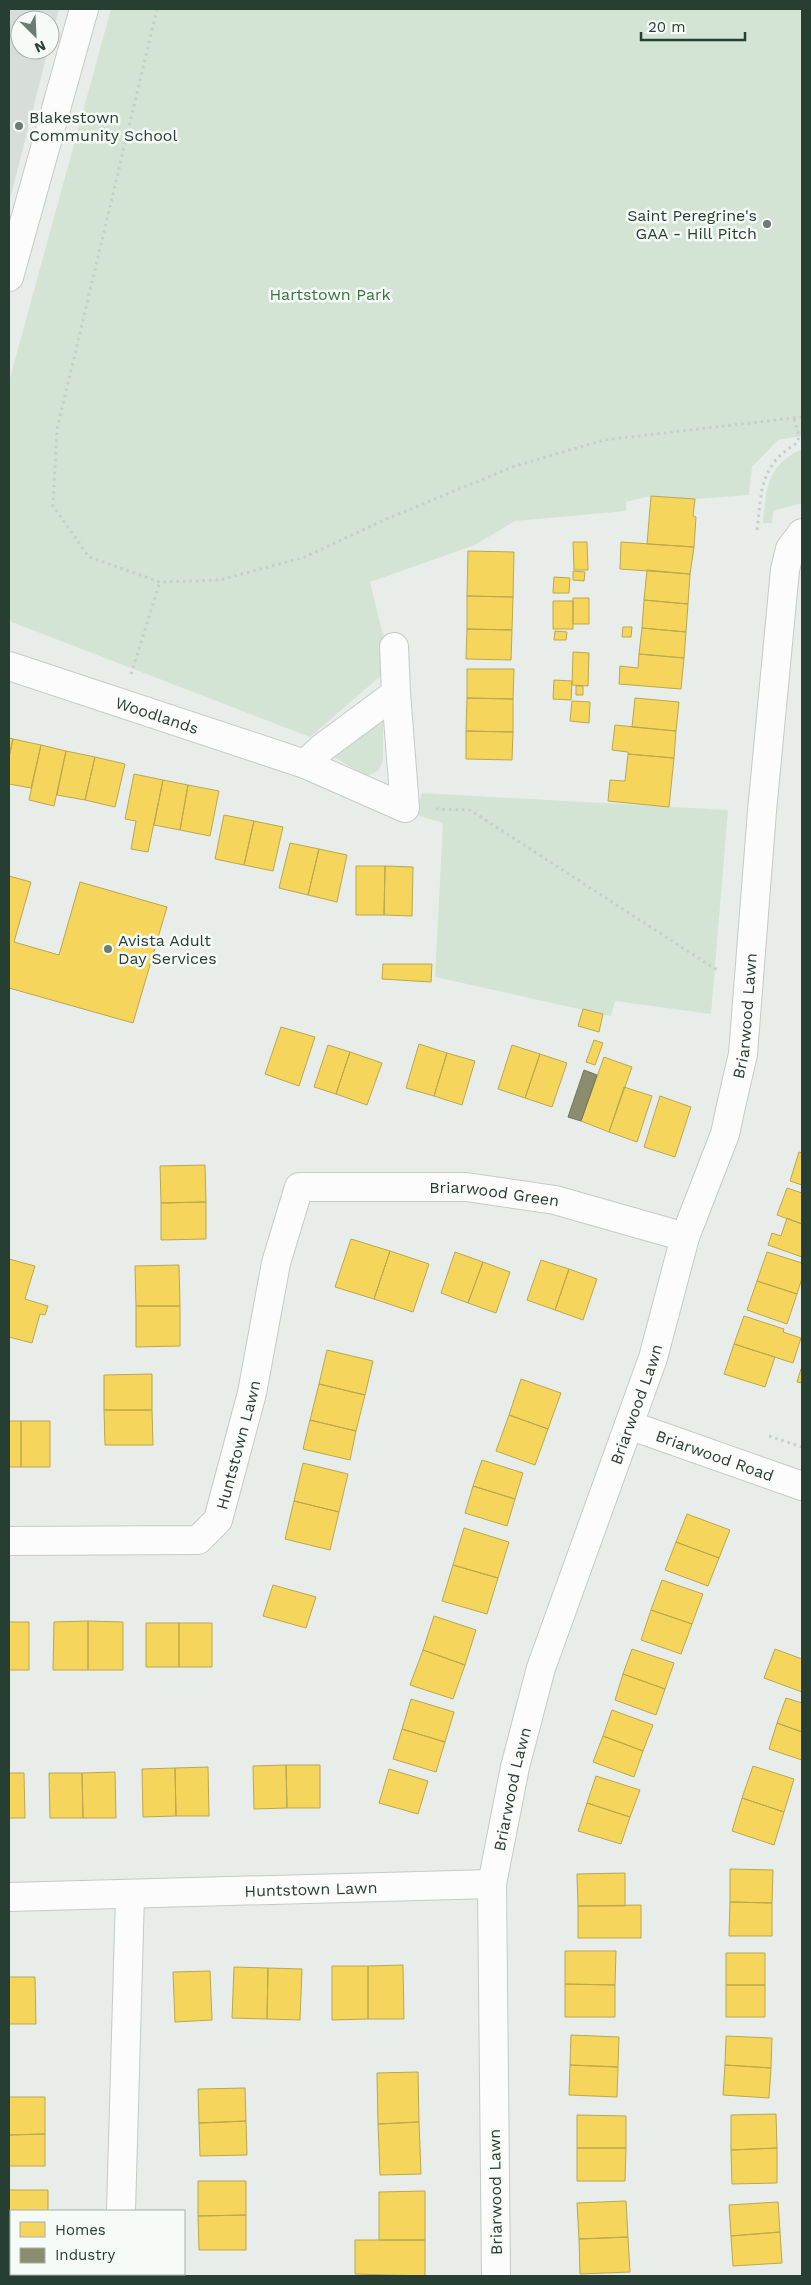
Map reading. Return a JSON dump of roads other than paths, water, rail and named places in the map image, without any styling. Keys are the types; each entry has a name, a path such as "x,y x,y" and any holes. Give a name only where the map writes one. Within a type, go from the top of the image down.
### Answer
{"street":[{"path":"9,277 84,9"},
{"name":"Briarwood Lawn","path":"496,2276 492,1884 515,1767 541,1668 653,1358 685,1236 725,1134 743,1054 785,570 790,549 802,533"},
{"path":"305,764 322,748 396,693 394,647"},
{"name":"Woodlands","path":"9,666 305,764 405,808 396,693"},
{"name":"Briarwood Green","path":"299,1187 466,1187 555,1200 685,1236"},
{"name":"Huntstown Lawn","path":"9,1541 198,1540 218,1520 252,1393 276,1263 299,1187"},
{"name":"Briarwood Road","path":"628,1425 802,1486"},
{"name":"Huntstown Lawn","path":"9,1896 130,1895 492,1884"},
{"path":"121,2210 130,1895"}],"place":[{"name":"Blakestown Community School","path":"19,126"},
{"name":"Saint Peregrine's GAA - Hill Pitch","path":"767,224"},
{"name":"Avista Adult Day Services","path":"108,949"}],"park label":[{"name":"Hartstown Park","path":"330,294"}]}
